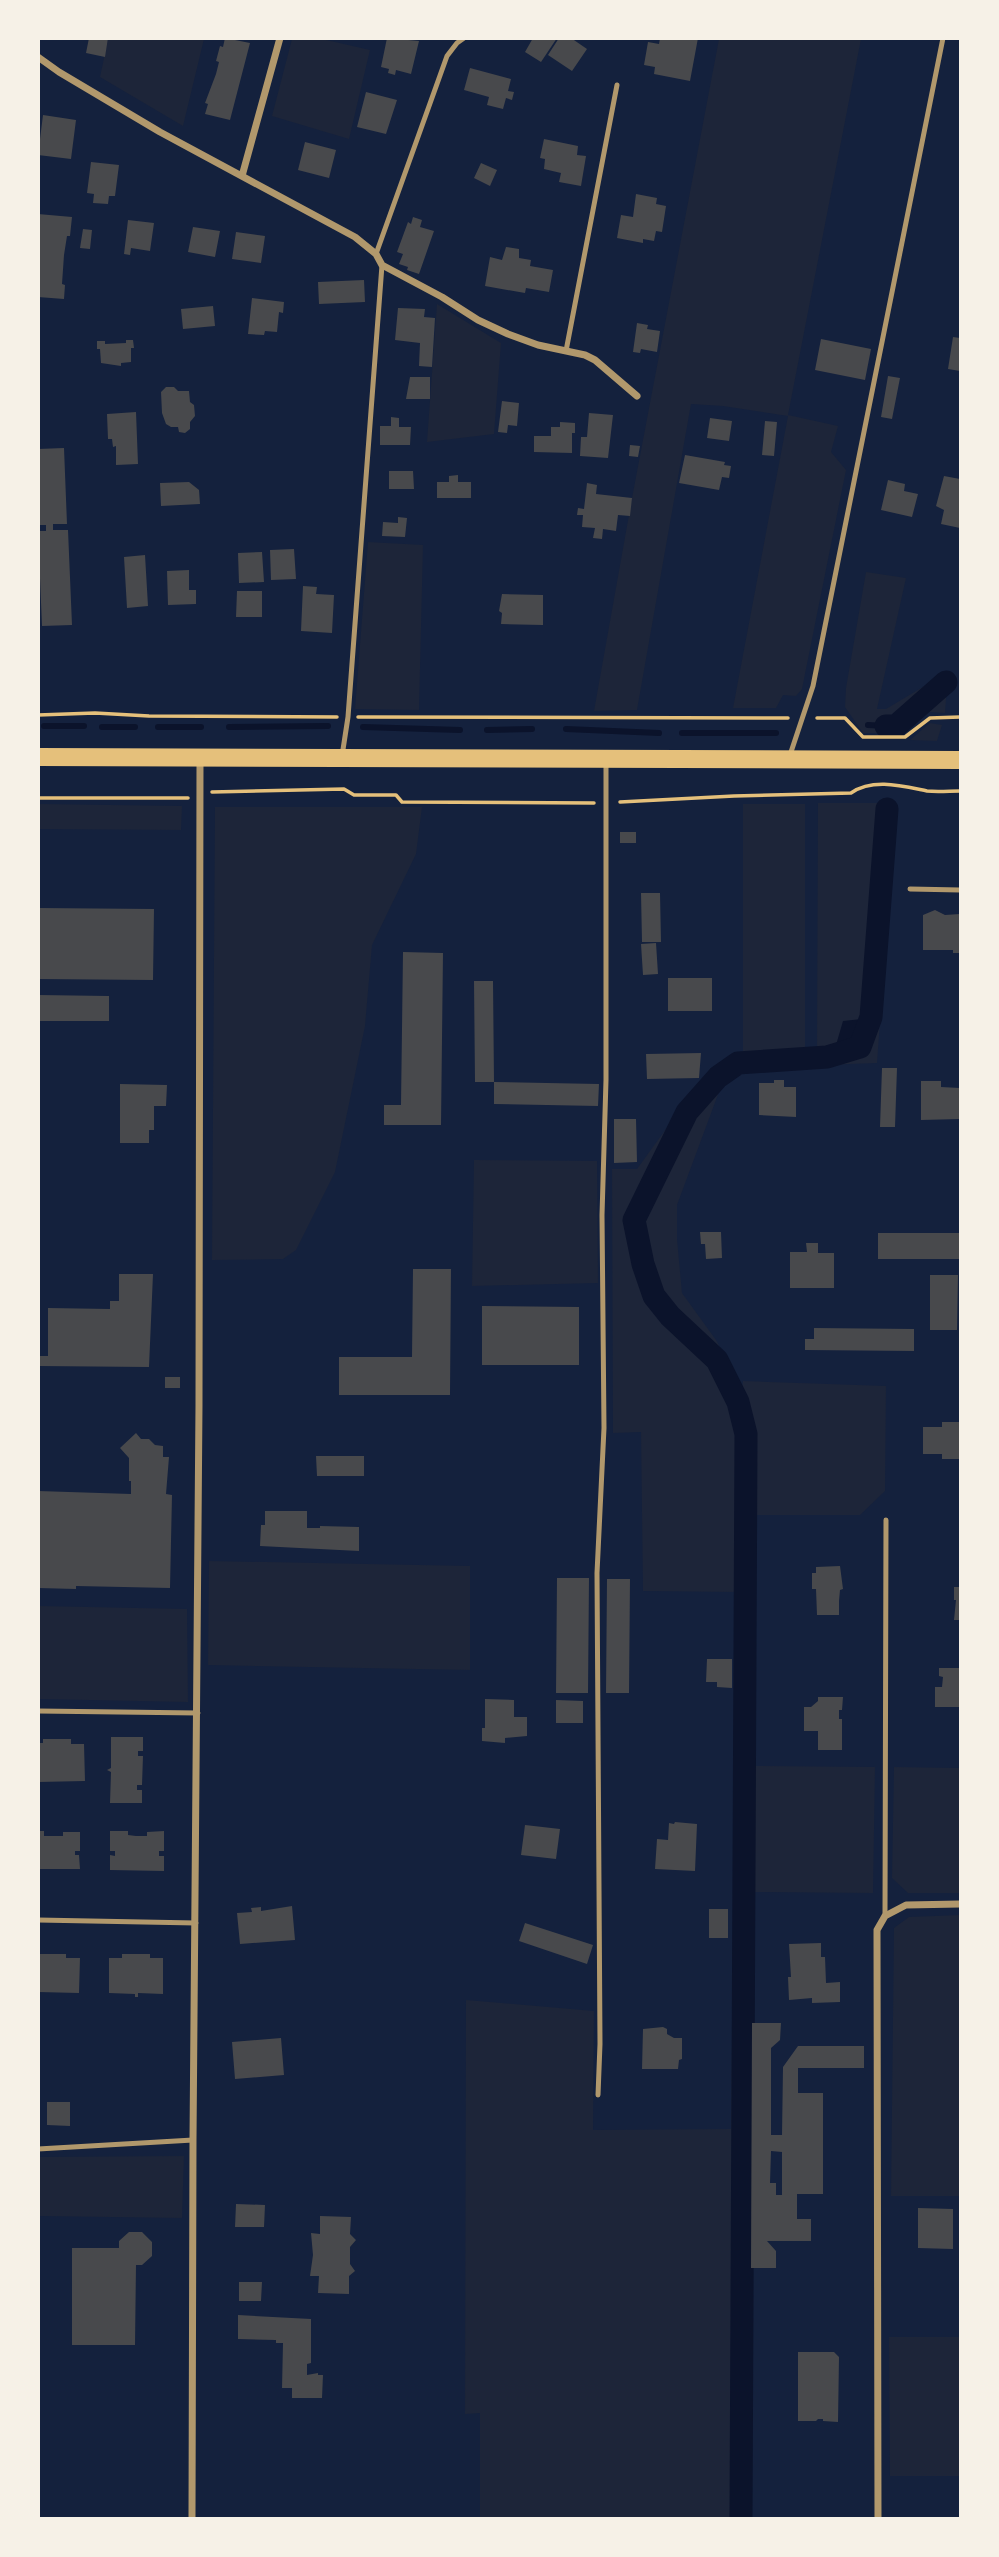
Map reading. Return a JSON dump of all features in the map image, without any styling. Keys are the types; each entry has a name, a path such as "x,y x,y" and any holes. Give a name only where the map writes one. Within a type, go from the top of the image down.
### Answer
{"main road":[{"path":"38,757 961,760"}],"street":[{"path":"242,176 280,38"},
{"path":"38,57 150,126 355,237 376,254 382,264 498,330 538,345 595,360 637,396"},
{"path":"192,2518 198,1713 200,758"},
{"path":"878,2518 877,1930 885,1916 906,1905 961,1904"}],"lane":[{"path":"376,254 447,56 464,38"},
{"path":"789,758 813,686 943,38"},
{"path":"566,351 617,85"},
{"path":"342,759 348,717 382,264"},
{"path":"598,2095 600,2017 597,1573 604,1428 602,1215 606,1080 606,759"},
{"path":"910,889 961,890"},
{"path":"885,1916 886,1520"},
{"path":"38,1712 198,1713"},
{"path":"38,1920 196,1923"},
{"path":"38,2149 193,2140"}],"path":[{"path":"38,716 95,713 149,716 845,718 863,737 905,737 930,718 961,717"},
{"path":"38,798 184,799 211,792 268,792 278,788 344,789 354,795 396,795 401,802 606,803 851,793 863,785 908,785 928,791 961,790"}],"shaded area":[{"path":"108,39 204,39 183,126 100,77"},
{"path":"292,39 322,39 370,50 349,139 272,116"},
{"path":"719,39 861,39 788,415 838,426 831,452 846,470 802,689 796,696 783,695 776,708 733,708 788,416 691,404 637,710 594,711 632,498"},
{"path":"437,304 501,343 494,434 427,442"},
{"path":"368,542 423,545 419,710 355,709"},
{"path":"866,572 906,578 877,709 886,709 948,672 945,713 930,712 902,733 863,733 845,707"},
{"path":"930,723 942,725 937,741 910,740"},
{"path":"818,803 896,803 877,1063 742,1068 723,1081 677,1205 677,1239 682,1293 716,1340 742,1389 743,1381 886,1386 885,1491 860,1515 755,1515 753,1766 875,1767 873,1893 753,1892 749,2518 480,2518 480,2413 465,2414 466,2000 594,2011 593,2130 731,2129 737,1592 643,1591 641,1432 613,1433 612,1169 637,1169 679,1111 733,1057 743,1056 743,804 805,804 805,1053 817,1052"},
{"path":"39,804 182,806 181,830 39,829"},
{"path":"215,807 422,807 416,854 372,945 365,1026 335,1172 296,1250 283,1259 212,1260"},
{"path":"871,1018 874,1038 851,1051 836,1045 843,1021"},
{"path":"474,1160 597,1161 598,1283 472,1286"},
{"path":"209,1561 470,1566 470,1670 208,1665"},
{"path":"39,1606 187,1609 188,1702 39,1699"},
{"path":"894,1767 960,1768 960,1893 908,1893 892,1878"},
{"path":"960,1915 960,2196 891,2196 894,1928 909,1917"},
{"path":"184,2156 182,2218 39,2216 39,2157"},
{"path":"889,2337 960,2337 960,2476 890,2476"}],"building":[{"path":"89,38 108,38 105,57 86,53"},
{"path":"225,38 250,43 230,120 205,114 208,104 205,103 219,62 216,61"},
{"path":"387,38 419,41 411,74 396,70 395,75 388,73 389,69 381,67"},
{"path":"533,38 557,38 541,62 525,52"},
{"path":"559,38 571,38 587,49 572,71 548,55"},
{"path":"660,38 698,38 690,81 654,74 655,67 644,65 648,42 659,44"},
{"path":"470,68 511,79 508,91 514,92 512,100 506,98 503,109 487,105 489,97 464,90"},
{"path":"366,92 397,100 386,134 357,127"},
{"path":"43,115 76,120 71,159 38,155"},
{"path":"544,139 578,146 577,155 586,156 581,186 559,182 561,173 544,169 545,159 540,158"},
{"path":"305,142 336,150 329,178 298,170"},
{"path":"91,162 119,165 115,196 109,196 108,204 93,203 94,194 87,193"},
{"path":"481,163 497,170 490,186 474,178"},
{"path":"636,194 657,198 656,204 666,206 662,232 656,231 654,241 643,239 643,243 617,238 621,215 633,217"},
{"path":"38,214 72,217 64,255 64,299 38,297"},
{"path":"413,217 422,220 420,227 434,231 419,274 399,264 403,254 397,252 408,222 411,224"},
{"path":"128,220 154,223 150,251 131,248 130,255 124,254"},
{"path":"193,227 220,231 215,257 188,252"},
{"path":"83,229 92,230 90,249 80,248"},
{"path":"236,232 265,236 261,263 232,259"},
{"path":"506,247 519,249 519,258 531,260 530,266 553,270 549,292 526,288 525,293 485,286 490,257 502,260"},
{"path":"364,280 365,302 319,304 318,282"},
{"path":"252,298 284,302 283,313 279,312 277,332 248,334"},
{"path":"213,306 215,326 183,329 181,309"},
{"path":"398,308 425,309 424,317 435,318 432,367 419,366 420,343 395,340"},
{"path":"637,323 648,325 647,329 660,331 657,352 641,349 640,353 633,352"},
{"path":"953,337 960,338 960,371 948,369"},
{"path":"821,339 871,349 865,380 815,370"},
{"path":"126,340 133,340 131,362 121,363 121,366 101,363 97,341 105,341 105,344 126,343"},
{"path":"888,376 900,378 892,419 881,417"},
{"path":"410,377 430,377 430,399 406,399"},
{"path":"166,387 189,391 195,416 190,422 190,429 185,433 179,432 178,427 166,424 162,413 161,392"},
{"path":"502,401 519,403 517,426 508,425 507,433 498,432"},
{"path":"136,412 138,464 116,465 116,446 113,447 112,439 108,439 107,414"},
{"path":"589,413 613,415 608,458 580,456 581,437 587,437"},
{"path":"391,417 399,418 399,427 411,427 410,445 380,445 380,426 391,426"},
{"path":"710,418 732,421 729,441 707,438"},
{"path":"765,421 777,422 774,456 762,455"},
{"path":"560,422 575,423 572,453 534,452 534,436 551,436 551,427 560,427"},
{"path":"630,445 640,446 638,457 629,456"},
{"path":"64,448 67,524 53,524 53,530 68,530 72,625 42,626 38,531 46,531 46,525 38,525 38,449"},
{"path":"685,455 725,462 724,465 731,466 729,478 722,477 719,490 679,483"},
{"path":"389,471 413,471 414,489 389,489"},
{"path":"458,475 458,482 471,482 471,498 437,498 437,482 449,482 449,476"},
{"path":"944,476 960,479 960,528 941,524 944,510 936,506"},
{"path":"888,480 905,484 904,491 918,494 912,517 881,510"},
{"path":"189,482 199,490 200,504 161,506 160,483"},
{"path":"587,483 597,485 596,494 632,498 630,516 618,515 616,531 603,529 602,539 593,538 595,528 582,527 583,515 577,515 578,508 584,509"},
{"path":"398,517 407,518 405,537 382,536 383,522 398,523"},
{"path":"294,549 296,579 271,580 270,550"},
{"path":"262,552 264,582 239,583 238,553"},
{"path":"145,555 148,606 127,608 124,557"},
{"path":"189,570 189,590 196,590 196,604 168,605 167,571"},
{"path":"303,586 317,587 316,594 334,595 332,633 301,631"},
{"path":"237,591 262,591 262,617 236,617"},
{"path":"502,594 543,595 543,625 501,624 502,613 499,611"},
{"path":"620,832 636,832 636,843 620,843"},
{"path":"641,893 660,893 661,942 642,942"},
{"path":"38,908 154,909 153,980 38,979"},
{"path":"935,910 945,915 960,914 960,953 953,953 953,950 923,950 923,915"},
{"path":"656,943 658,974 643,975 641,944"},
{"path":"403,952 443,953 441,1125 384,1125 384,1105 401,1105"},
{"path":"668,978 712,978 712,1011 668,1011"},
{"path":"474,981 493,981 494,1082 475,1082"},
{"path":"38,995 109,996 109,1021 38,1021"},
{"path":"701,1053 699,1078 647,1079 646,1054"},
{"path":"882,1068 897,1068 895,1127 880,1127"},
{"path":"774,1080 784,1080 784,1087 796,1087 796,1117 759,1115 759,1083 774,1083"},
{"path":"921,1081 941,1081 941,1087 960,1088 960,1119 921,1120"},
{"path":"494,1082 599,1084 598,1106 494,1104"},
{"path":"120,1084 167,1085 166,1106 154,1106 154,1130 149,1130 149,1143 120,1143"},
{"path":"614,1119 636,1119 637,1162 614,1163"},
{"path":"700,1232 721,1232 722,1258 706,1259 705,1244 701,1244"},
{"path":"878,1233 960,1233 960,1259 878,1259"},
{"path":"806,1243 818,1243 818,1253 834,1253 834,1288 790,1288 790,1252 807,1252"},
{"path":"413,1269 451,1269 450,1395 339,1395 339,1357 412,1357"},
{"path":"119,1274 153,1274 149,1367 38,1366 38,1356 48,1356 48,1308 110,1309 110,1301 119,1301"},
{"path":"930,1275 958,1275 957,1330 930,1330"},
{"path":"482,1306 579,1307 579,1365 482,1365"},
{"path":"814,1328 914,1329 914,1351 805,1350 805,1339 814,1339"},
{"path":"165,1377 180,1377 180,1388 165,1388"},
{"path":"942,1422 960,1422 960,1459 942,1459 942,1454 923,1454 923,1427 942,1427"},
{"path":"136,1433 141,1439 149,1439 155,1445 163,1446 163,1457 169,1457 166,1494 172,1495 170,1588 38,1588 38,1491 131,1494 129,1458 120,1448"},
{"path":"316,1456 364,1456 364,1476 317,1476"},
{"path":"265,1511 307,1511 307,1528 359,1527 359,1551 260,1546"},
{"path":"840,1566 843,1589 840,1590 839,1615 817,1615 812,1573 816,1573 816,1567"},
{"path":"557,1578 589,1578 588,1693 556,1693"},
{"path":"607,1579 630,1579 629,1693 606,1693"},
{"path":"954,1587 960,1587 960,1620 954,1620"},
{"path":"707,1659 732,1659 732,1688 717,1687 717,1682 706,1682"},
{"path":"939,1668 960,1668 960,1707 935,1707 935,1687 942,1687 943,1677 939,1676"},
{"path":"818,1697 843,1697 842,1710 839,1710 839,1719 842,1719 842,1750 818,1750 818,1731 804,1731 804,1707 811,1707 818,1701"},
{"path":"485,1699 514,1700 514,1717 527,1717 527,1736 505,1738 505,1743 482,1741"},
{"path":"556,1700 583,1701 583,1723 556,1723"},
{"path":"111,1737 143,1737 143,1751 138,1751 138,1756 143,1756 142,1785 137,1785 137,1790 142,1790 142,1803 110,1803 111,1772 107,1770 111,1768"},
{"path":"43,1739 71,1739 71,1744 84,1744 85,1781 38,1782 38,1743 43,1743"},
{"path":"669,1823 697,1824 695,1871 655,1869 657,1839 668,1840"},
{"path":"525,1825 560,1829 556,1859 521,1855"},
{"path":"38,1831 44,1831 44,1836 80,1832 80,1851 75,1851 75,1855 79,1855 80,1869 38,1869"},
{"path":"110,1831 128,1831 128,1835 147,1836 147,1832 164,1831 164,1851 159,1851 159,1856 164,1856 164,1871 110,1870 110,1855 115,1856 115,1851 110,1851"},
{"path":"292,1906 295,1940 240,1944 237,1913 252,1912 251,1908 261,1907 261,1911"},
{"path":"709,1909 728,1909 728,1938 709,1938"},
{"path":"525,1923 593,1945 587,1964 519,1941"},
{"path":"821,1943 821,1957 825,1957 826,1983 840,1982 840,2002 812,2003 812,1998 789,2000 789,1944"},
{"path":"39,1954 66,1954 66,1958 80,1958 79,1993 38,1992"},
{"path":"122,1954 150,1954 150,1958 163,1958 163,1994 138,1993 138,1997 135,1997 135,1994 109,1993 109,1958 122,1958"},
{"path":"752,2023 781,2023 780,2040 771,2048 771,2135 782,2135 783,2067 798,2046 864,2046 864,2068 798,2068 798,2093 823,2093 823,2194 797,2194 797,2219 811,2219 811,2241 767,2241 776,2251 776,2268 751,2268","holes":["771,2151 782,2152 782,2195 776,2195 776,2183 770,2183"]},
{"path":"643,2029 667,2029 667,2034 682,2038 682,2059 679,2060 678,2069 642,2069"},
{"path":"281,2038 284,2075 235,2079 232,2042"},
{"path":"47,2102 70,2102 70,2126 47,2125"},
{"path":"236,2204 265,2205 264,2227 235,2227"},
{"path":"918,2208 953,2209 953,2249 918,2248"},
{"path":"320,2216 351,2217 350,2234 356,2240 350,2247 350,2264 355,2271 349,2276 349,2294 318,2293 319,2276 310,2276 313,2255 311,2233 320,2234"},
{"path":"129,2232 142,2232 152,2242 152,2256 142,2265 136,2265 135,2345 72,2345 72,2248 119,2248 119,2241"},
{"path":"239,2282 262,2282 261,2301 239,2301"},
{"path":"238,2315 311,2319 311,2363 307,2364 307,2375 323,2375 322,2398 292,2398 292,2388 282,2388 283,2343 276,2343 276,2340 238,2339"},
{"path":"798,2352 834,2352 839,2357 838,2422 823,2419 798,2421"}],"waterway":[{"path":"886,726 896,726 946,682"},
{"path":"868,725 886,726"},
{"path":"44,726 84,726"},
{"path":"229,727 328,726"},
{"path":"102,727 135,727"},
{"path":"158,727 201,727"},
{"path":"363,727 460,730"},
{"path":"487,730 532,729"},
{"path":"566,729 659,733"},
{"path":"682,733 776,733"},
{"path":"741,2518 746,1434 738,1402 717,1360 670,1316 654,1296 643,1264 634,1220 687,1112 718,1077 738,1063 827,1057 860,1047 871,1017 887,809"}]}
